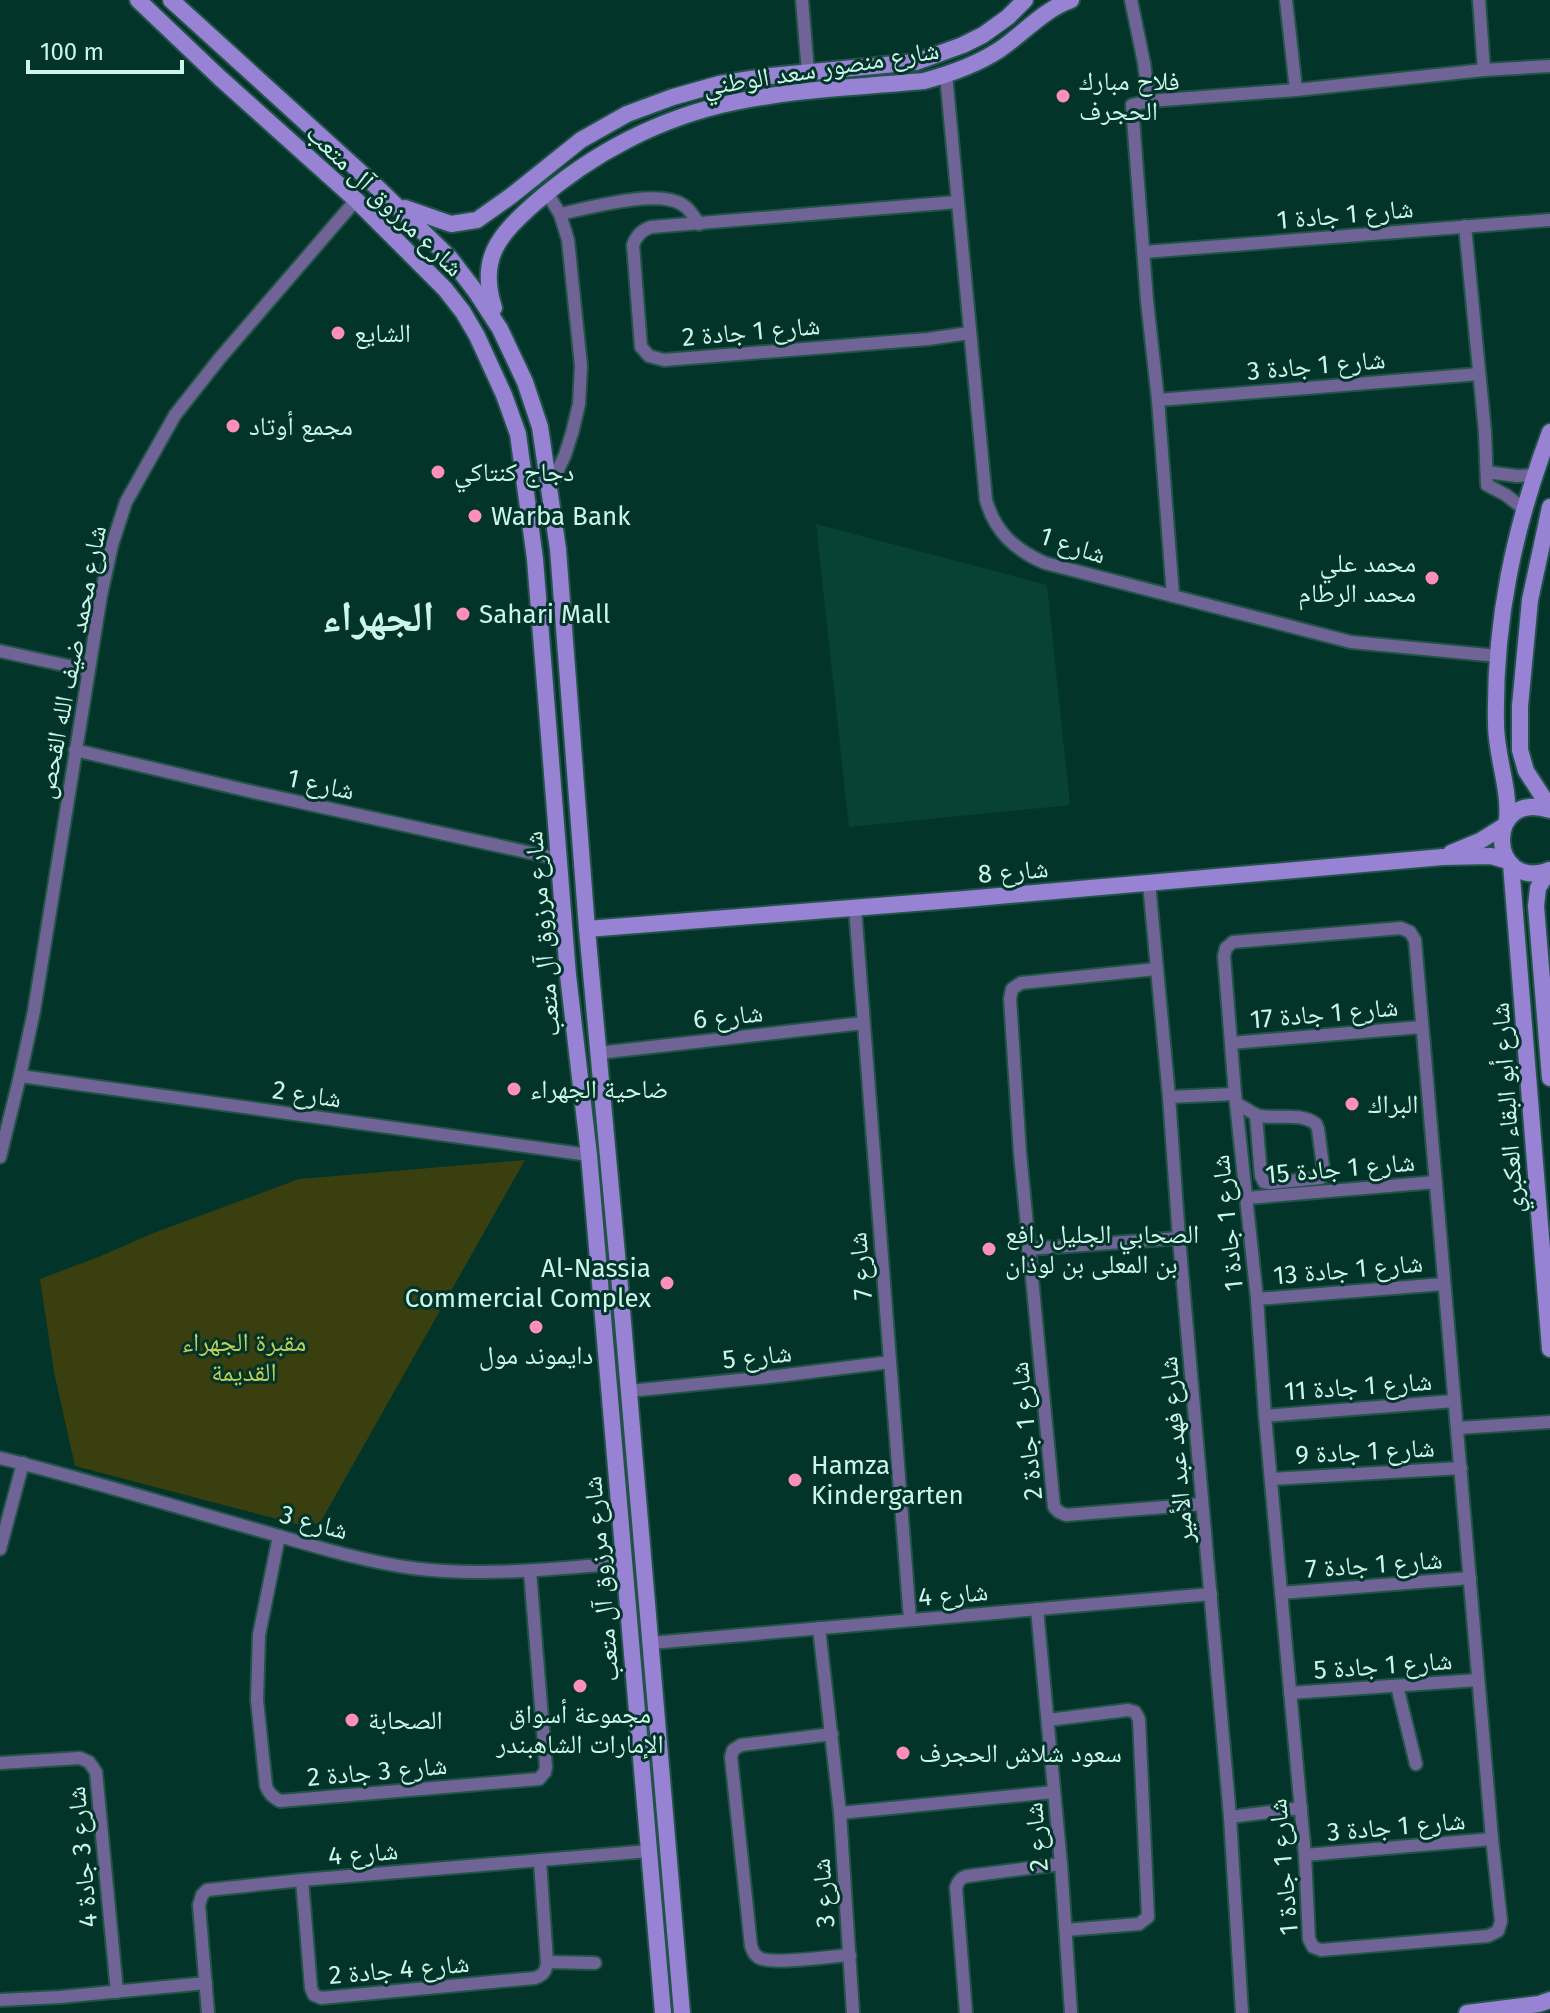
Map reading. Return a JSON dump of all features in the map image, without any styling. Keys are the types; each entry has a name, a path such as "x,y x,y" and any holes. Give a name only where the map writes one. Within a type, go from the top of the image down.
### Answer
{"main road":[{"name":"شارع مرزوق آل متعب","path":"138,0 356,200 425,268 463,312 477,336 518,434 535,559 568,975 589,1155 663,2013"},
{"name":"شارع مرزوق آل متعب","path":"171,0 450,258 500,329 525,382 540,427 558,549 587,929 682,2013"},
{"name":"شارع منصور سعد الوطني","path":"381,191 407,209 451,224 477,220 581,140 627,114 719,84 916,62 983,35 1025,0"},
{"name":"شارع منصور سعد الوطني","path":"500,329 487,279 494,250 506,232 547,193 598,156 641,132 684,115 735,102 785,94 924,81 946,75 998,51 1046,12 1071,0"},
{"path":"511,196 512,207 526,212"},
{"path":"1505,823 1508,806 1496,733 1498,656 1505,590 1524,509 1550,432"},
{"path":"1550,507 1530,600 1520,750 1526,771 1550,809"},
{"name":"شارع 8","path":"1443,857 1480,841 1520,810 1530,807 1550,809"},
{"name":"شارع أبو البقاء العكبري","path":"1505,823 1501,844 1510,862 1543,1184 1550,1349"},
{"name":"شارع 8","path":"587,929 1443,857 1491,856 1510,862 1523,872 1532,874 1550,870"},
{"name":"شارع أبو البقاء العكبري","path":"1550,870 1538,888 1536,906 1550,1078"},
{"path":"598,1255 605,1260 617,1255"},
{"path":"600,1286 613,1281 620,1287"},
{"path":"634,1675 646,1680 653,1674"},
{"path":"636,1706 649,1702 656,1707"},
{"path":"1467,2013 1550,2000"}],"street":[{"path":"802,0 808,72"},
{"path":"1131,0 1149,101"},
{"path":"1286,0 1296,90"},
{"path":"1479,0 1484,70"},
{"path":"1173,596 1132,106 1149,101 1550,66"},
{"name":"شارع 1","path":"946,75 986,500 990,514 1003,535 1019,550 1045,563 1351,642 1498,656"},
{"path":"547,193 560,214 568,240 581,366 579,404 572,433 550,487"},
{"path":"560,214 653,197 682,204 699,224"},
{"name":"شارع محمد ضيف الله القحص","path":"0,1157 36,1001 87,670 112,545 126,502 175,415 356,200"},
{"name":"شارع 1 جادة 2","path":"957,202 651,227 637,235 633,245 641,347 654,358 664,360 969,333"},
{"name":"شارع 1 جادة 1","path":"1144,252 1550,220"},
{"path":"1465,226 1485,432 1487,485 1524,509"},
{"name":"شارع 1 جادة 3","path":"1158,400 1479,374"},
{"path":"1487,472 1534,475"},
{"path":"0,651 87,670"},
{"name":"شارع 1","path":"75,750 559,859"},
{"name":"شارع فهد عبد الأمير","path":"1149,883 1230,1817 1242,2013"},
{"name":"شارع 7","path":"855,908 910,1620"},
{"name":"شارع 1 جادة 1","path":"1401,928 1410,932 1415,940 1421,1027 1501,1921 1498,1931 1488,1936 1316,1949 1309,1939 1305,1855 1257,1299 1231,1043 1224,956 1226,948 1233,942 1401,928"},
{"name":"شارع 1 جادة 2","path":"1156,969 1021,983 1012,989 1010,999 1028,1249 1056,1510 1066,1515 1202,1504"},
{"name":"شارع 6","path":"598,1053 863,1023"},
{"name":"شارع 1 جادة 17","path":"1231,1043 1421,1027"},
{"name":"شارع 2","path":"20,1076 589,1155"},
{"path":"1169,1097 1236,1099 1256,1116 1306,1118 1316,1124 1324,1174 1321,1178 1264,1182 1256,1116"},
{"name":"شارع 1 جادة 15","path":"1247,1198 1436,1182"},
{"path":"1028,1249 1179,1238"},
{"name":"شارع 1 جادة 13","path":"1257,1299 1444,1284"},
{"name":"شارع 5","path":"629,1391 890,1362"},
{"name":"شارع 1 جادة 11","path":"1265,1416 1454,1401"},
{"path":"1458,1428 1550,1422"},
{"name":"شارع 3","path":"0,1458 279,1536 374,1561 414,1568 472,1572 530,1571 624,1563"},
{"path":"0,1549 23,1463"},
{"name":"شارع 1 جادة 9","path":"1271,1479 1461,1468"},
{"name":"شارع 3 جادة 2","path":"279,1536 259,1635 257,1682 266,1786 269,1793 280,1801 539,1779 546,1767 530,1571"},
{"name":"شارع 1 جادة 7","path":"1281,1593 1470,1578"},
{"name":"شارع 4","path":"651,1643 1211,1594"},
{"name":"شارع 2","path":"1037,1609 1061,1864 1071,2013"},
{"name":"شارع 3","path":"819,1628 840,1813 853,2013"},
{"name":"شارع 1 جادة 5","path":"1290,1693 1478,1680"},
{"path":"1397,1686 1416,1764"},
{"path":"1048,1720 1128,1710 1135,1712 1139,1719 1148,1917 1139,1924 1066,1930"},
{"path":"832,1734 741,1745 733,1750 731,1757 753,1952 770,1962 850,1955"},
{"name":"شارع 3 جادة 4","path":"0,1763 80,1758 89,1762 96,1772 117,1992"},
{"path":"840,1813 1054,1792"},
{"path":"1230,1817 1301,1808"},
{"name":"شارع 1 جادة 3","path":"1305,1855 1492,1839"},
{"name":"شارع 4","path":"208,2013 199,1905 207,1890 649,1851"},
{"path":"540,1861 547,1962 595,1963"},
{"path":"966,2013 958,1883 968,1876 1061,1864"},
{"name":"شارع 4 جادة 2","path":"302,1880 311,1988 317,1998 535,1978 546,1970 547,1962"},
{"path":"0,2000 206,1983"}],"shaded area":[{"path":"816,524 1047,585 1070,805 849,827"}],"green space":[{"name":"مقبرة الجهراء القديمة","path":"525,1160 320,1523 304,1526 75,1466 54,1372 40,1279 299,1179"}],"place":[{"name":"فلاح مبارك الحجرف","path":"1063,96"},
{"name":"الشايع","path":"338,333"},
{"name":"مجمع أوتاد","path":"233,426"},
{"name":"دجاج كنتاكي","path":"438,472"},
{"name":"Warba Bank","path":"475,516"},
{"name":"محمد علي محمد الرطام","path":"1432,578"},
{"name":"Sahari Mall","path":"463,614"},
{"name":"ضاحية الجهراء","path":"514,1089"},
{"name":"البراك","path":"1352,1104"},
{"name":"الصحابي الجليل رافع بن المعلى بن لوذان","path":"989,1249"},
{"name":"Al-Nassia Commercial Complex","path":"667,1283"},
{"name":"دايموند مول","path":"536,1327"},
{"name":"Hamza Kindergarten","path":"795,1480"},
{"name":"مجموعة أسواق الإمارات الشاهبندر","path":"580,1686"},
{"name":"الصحابة","path":"352,1720"},
{"name":"سعود شلاش الحجرف","path":"903,1753"}],"district":[{"name":"الجهراء","path":"378,616"}]}
